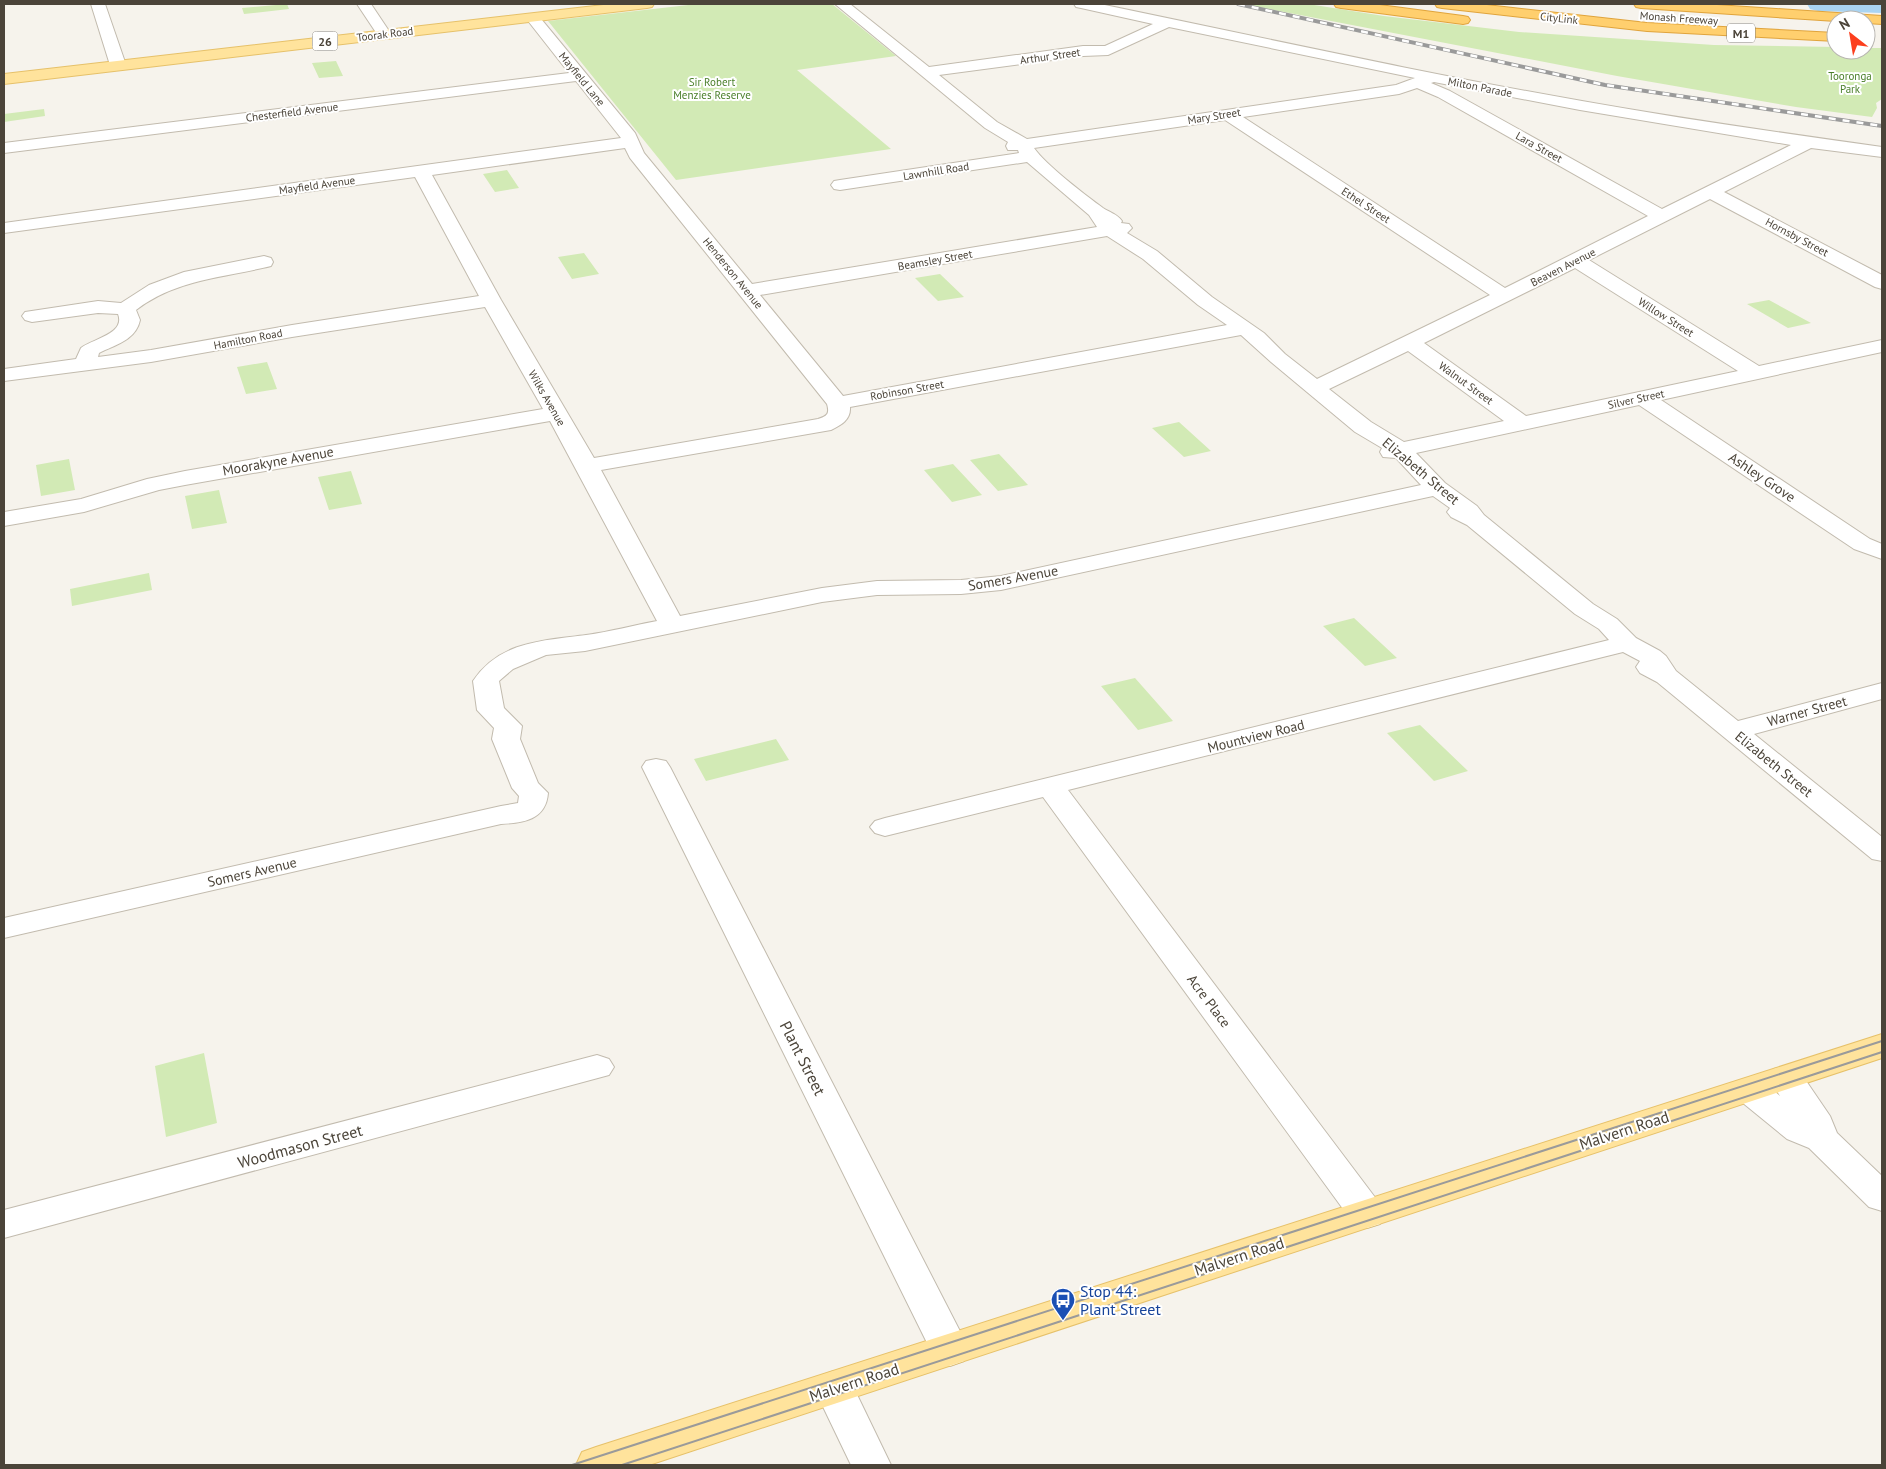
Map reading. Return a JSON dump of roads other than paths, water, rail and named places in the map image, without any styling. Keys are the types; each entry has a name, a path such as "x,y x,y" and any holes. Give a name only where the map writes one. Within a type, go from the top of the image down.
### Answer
{"highway":[{"path":"1341,4 1446,18 1601,32 1647,27"},
{"name":"CityLink","path":"1442,4 1647,27"},
{"name":"Monash Freeway","path":"1523,4 1678,18 1826,25"},
{"path":"1641,4 1882,20"},
{"name":"Monash Freeway","path":"1647,27 1826,36"}],"main road":[{"name":"Toorak Road","path":"4,79 532,17 547,9 647,4"},
{"name":"Malvern Road","path":"596,1465 1882,1046"}],"street":[{"path":"98,4 118,65"},
{"path":"364,4 384,34"},
{"name":"Elizabeth Street","path":"842,4 909,59 931,72 935,80 1097,212 1100,220 1117,229 1215,309 1218,316 1278,358 1363,427 1374,440 1396,451 1414,481 1431,489 1461,514 1475,520 1584,609 1590,620 1666,676 1882,852"},
{"name":"Milton Parade","path":"1081,4 1418,79 1632,116 1882,152"},
{"name":"Mayfield Lane","path":"532,17 629,137 631,142"},
{"name":"Arthur Street","path":"931,72 1083,51 1108,50 1168,22"},
{"name":"Chesterfield Avenue","path":"4,148 580,76"},
{"name":"Mary Street","path":"1022,151 1228,114 1399,89 1418,79"},
{"name":"Lara Street","path":"1418,79 1663,217"},
{"name":"Ethel Street","path":"1228,114 1504,296"},
{"name":"Mayfield Avenue","path":"4,228 631,142"},
{"name":"Henderson Avenue","path":"631,142 636,154 838,403"},
{"name":"Beaven Avenue","path":"1315,388 1663,217 1809,142"},
{"name":"Lawnhill Road","path":"840,185 1022,151"},
{"name":"Wilks Avenue","path":"421,171 491,300 587,466 672,624"},
{"name":"Hornsby Street","path":"1711,192 1882,283"},
{"name":"Beamsley Street","path":"748,291 1117,229"},
{"name":"Willow Street","path":"1576,260 1757,374"},
{"path":"32,316 98,307 125,309 143,296 186,278 224,268 264,262"},
{"name":"Hamilton Road","path":"4,375 159,355 292,331 491,300"},
{"path":"86,364 88,352 116,337 129,326 130,319 125,309"},
{"name":"Robinson Street","path":"838,403 1237,329"},
{"name":"Walnut Street","path":"1410,342 1522,424"},
{"name":"Silver Street","path":"1396,451 1882,346"},
{"name":"Ashley Grove","path":"1643,398 1862,544 1882,552"},
{"path":"587,466 823,425 831,422 840,414 841,411 838,403"},
{"name":"Moorakyne Avenue","path":"4,519 56,512 155,484 193,476 556,413"},
{"name":"Somers Avenue","path":"4,928 501,816 520,814 532,806 534,793 526,788 506,739 508,726 491,710 486,687 489,675 496,667 517,658 537,657 572,650 585,643 672,624 852,590 877,588 962,588 1001,583 1431,489"},
{"name":"Mountview Road","path":"885,827 1050,788 1622,645"},
{"name":"Warner Street","path":"1732,731 1882,692"},
{"name":"Plant Street","path":"656,767 950,1350"},
{"name":"Acre Place","path":"1050,788 1367,1214"},
{"name":"Woodmason Street","path":"4,1224 597,1067"},
{"path":"1786,1078 1818,1125 1821,1139"},
{"path":"1750,1090 1799,1130 1821,1139 1882,1197"},
{"path":"834,1388 871,1465"}],"waterway":[{"path":"1818,4 1882,6"}],"tram line":[{"path":"572,1465 1882,1041"},
{"path":"622,1465 1882,1052"}],"railway":[{"path":"1238,4 1605,85 1882,126"}],"place":[{"name":"Stop 44: Plant Street","path":"1063,1321"}],"park label":[{"name":"Tooronga Park","path":"1850,82"},
{"name":"Sir Robert Menzies Reserve","path":"712,88"}]}
